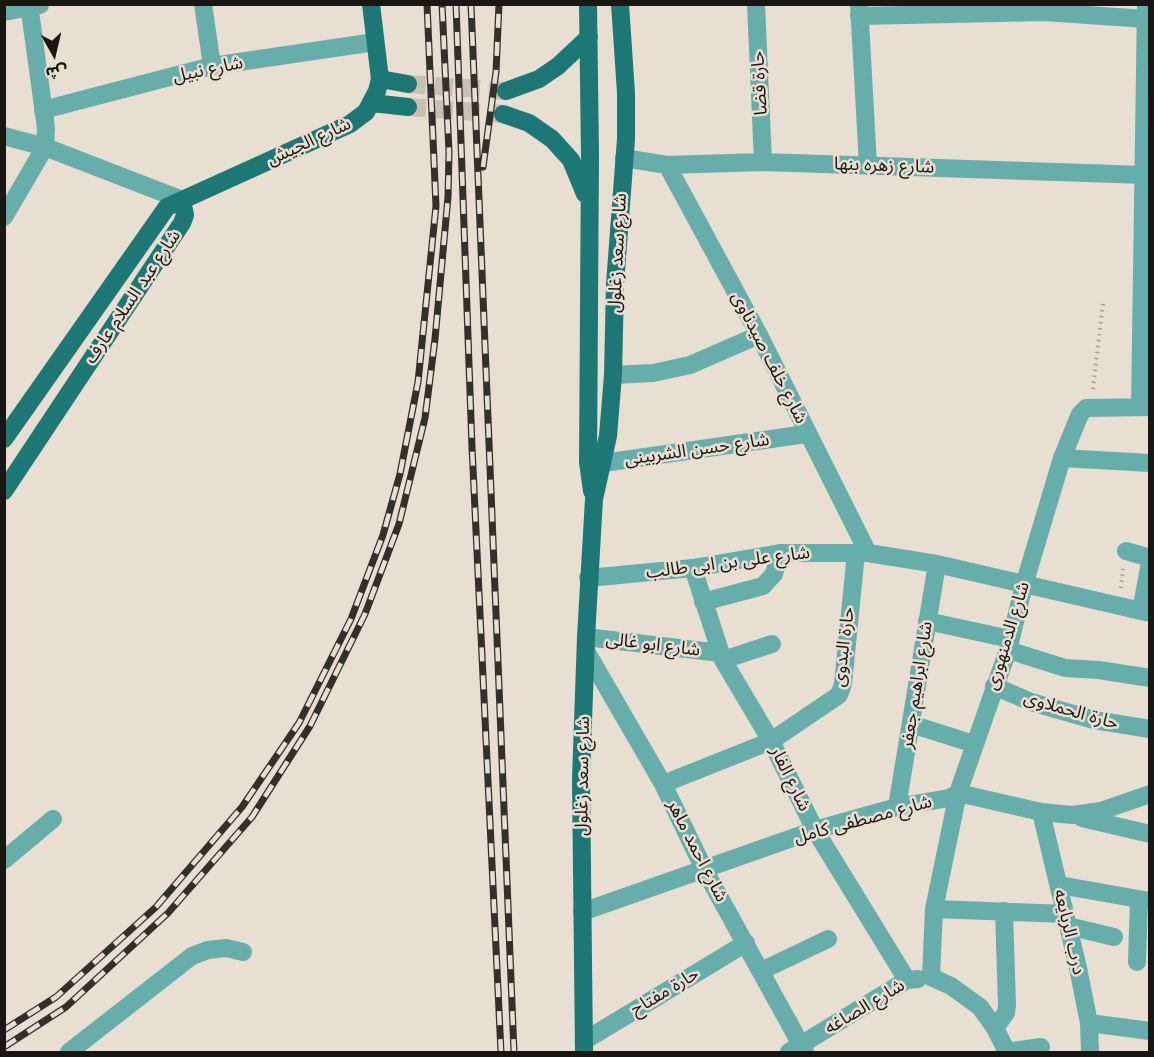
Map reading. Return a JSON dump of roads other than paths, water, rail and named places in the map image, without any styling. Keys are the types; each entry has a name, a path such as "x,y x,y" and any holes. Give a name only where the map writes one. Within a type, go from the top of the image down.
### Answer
{"main road":[{"name":"شارع الجيش","path":"182,200 350,124 372,103 380,78 371,4"},
{"name":"شارع سعد زغلول","path":"584,1047 581,779 588,578 596,463 589,212 588,4"},
{"name":"شارع سعد زغلول","path":"596,463 610,420 613,375 615,284 626,93 620,4"},
{"path":"506,92 539,79 558,66 589,37"},
{"path":"380,78 408,84"},
{"path":"372,103 408,107"},
{"path":"503,114 529,123 552,139 571,160 583,185 589,212"},
{"name":"شارع عبد السلام عارف","path":"4,439 163,211 182,200 185,215 182,223 4,491"}],"street":[{"path":"203,4 212,66"},
{"name":"حارة قضا","path":"756,4 764,162"},
{"path":"4,12 34,6 46,128 45,147 4,217"},
{"path":"868,165 859,10 1044,8 1146,12 1145,407"},
{"name":"شارع نبيل","path":"43,110 212,66 375,42"},
{"path":"4,136 45,147 182,200"},
{"name":"شارع زهره بنها","path":"624,158 667,165 764,162 1144,175"},
{"name":"شارع خلف صيدناوى","path":"667,165 759,335 862,553"},
{"path":"613,375 653,373 690,365 759,335"},
{"name":"شارع الدمنهورى","path":"931,977 934,909 958,793 1009,644 1062,458 1080,414 1091,406 1145,407"},
{"name":"شارع حسن الشربينى","path":"596,463 806,434"},
{"path":"1062,458 1149,463"},
{"path":"1126,551 1149,560 1145,612"},
{"path":"703,602 763,586 774,574 780,553"},
{"name":"شارع على بن ابى طالب","path":"588,578 693,568 780,553 862,553 937,564 1145,612"},
{"name":"حارة البدوى","path":"663,784 771,741 839,695 842,690 862,553"},
{"name":"شارع ابراهيم جعفر","path":"897,807 937,564"},
{"name":"شارع الفار","path":"693,568 722,656 771,741 815,830 907,980"},
{"path":"927,621 1009,644 1065,668 1099,670 1149,678"},
{"name":"شارع ابو غالى","path":"586,644 722,656"},
{"name":"شارع احمد ماهر","path":"586,644 663,784 704,869 761,971 799,1050"},
{"path":"722,656 772,644"},
{"name":"حارة الحملاوى","path":"994,686 1031,702 1094,720 1149,729"},
{"path":"911,724 974,744"},
{"name":"شارع مصطفى كامل","path":"582,912 815,830 897,807 948,798 958,793 1041,812 1072,815 1101,811 1149,794"},
{"name":"درب الربايعه","path":"1041,812 1089,1023 1090,1053"},
{"path":"1072,815 1149,834"},
{"path":"4,860 54,819"},
{"path":"1059,885 1144,900 1137,962"},
{"path":"934,909 1004,911 1067,920 1114,937"},
{"path":"995,1028 1006,1013 1007,1005 1004,911"},
{"path":"761,971 828,939"},
{"name":"حارة مفتاح","path":"584,1047 746,943"},
{"path":"69,1053 192,956 208,950 226,948 243,952"},
{"path":"931,977 951,986 980,1007 995,1028 1007,1052 1041,1047"},
{"name":"شارع الصاغه","path":"799,1050 907,980 931,977"},
{"path":"1089,1023 1149,1031"}],"tunnel":[{"path":"408,84 506,91"},
{"path":"408,107 503,114"}],"railway":[{"path":"4,1030 56,997 156,907 242,807 299,723 351,619 383,535 400,474 418,382 436,206 427,4"},
{"path":"4,1047 66,1007 168,913 252,817 310,726 365,614 399,524 425,418 435,339 448,197 449,152 442,4"},
{"path":"456,4 472,447 501,1052"},
{"path":"471,4 514,1052"},
{"path":"483,167 496,72 499,4"}]}
